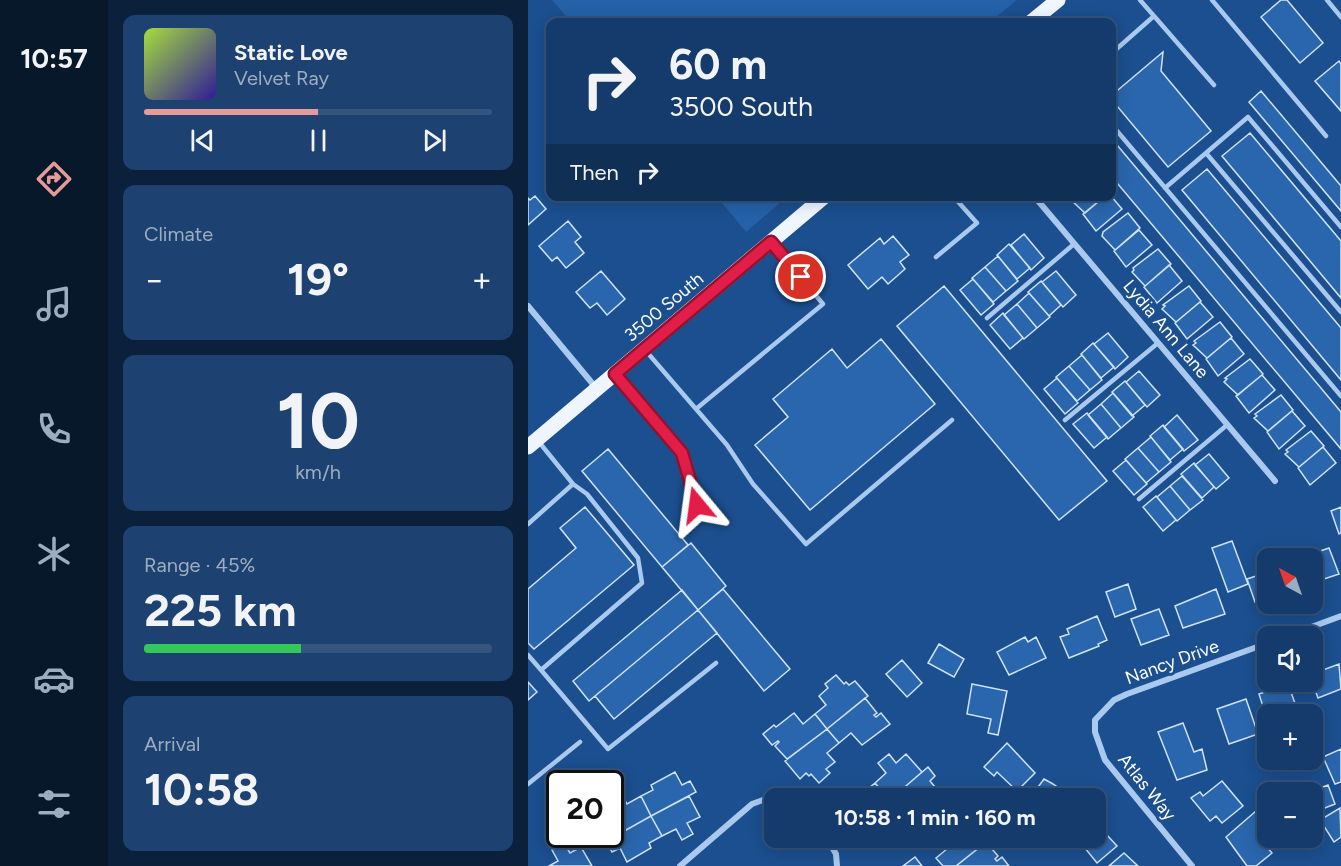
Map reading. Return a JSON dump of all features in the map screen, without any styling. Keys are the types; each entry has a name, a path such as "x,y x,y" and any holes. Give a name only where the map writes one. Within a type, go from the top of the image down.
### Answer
{"main road":[{"path":"1036,18 1058,0"},
{"name":"3500 South","path":"532,444 819,201"}],"street":[{"name":"Lydia Ann Lane","path":"1038,201 1275,481"},
{"path":"528,306 597,389"},
{"path":"1314,626 1341,616"},
{"name":"Nancy Drive","path":"1095,720 1114,700 1127,694 1257,647"},
{"name":"Atlas Way","path":"1095,720 1095,732 1105,760 1192,866"},
{"path":"680,866 752,804 764,799"},
{"path":"832,848 836,854 837,866"}],"lane":[{"path":"1140,0 1214,85"},
{"path":"1212,0 1326,136"},
{"path":"1327,0 1341,17"},
{"path":"1116,49 1154,16"},
{"path":"1165,188 1248,117 1341,227"},
{"path":"1116,130 1341,396"},
{"path":"1206,153 1341,312"},
{"path":"936,257 976,223 957,201"},
{"path":"696,409 823,304 771,242"},
{"path":"987,318 1074,244"},
{"path":"1065,420 1158,343"},
{"path":"644,349 727,445 753,484 806,544 952,420"},
{"path":"615,374 682,453 697,505"},
{"path":"1139,500 1227,425"},
{"path":"532,444 573,484 587,494 638,558 642,583 541,670"},
{"path":"528,524 573,484"},
{"path":"528,655 608,749 716,663"},
{"path":"528,784 580,742"}],"shaded area":[{"path":"552,0 1017,0 995,18 568,18"},
{"path":"720,201 782,201 746,232"}],"building":[{"path":"1281,0 1287,0 1323,43 1300,63 1261,17"},
{"path":"1163,52 1161,71 1211,131 1168,167 1116,105 1116,92"},
{"path":"1339,61 1341,64 1341,111 1315,81"},
{"path":"1261,91 1341,186 1341,211 1249,102"},
{"path":"1250,133 1341,241 1341,298 1222,156"},
{"path":"1116,144 1341,412 1341,449 1116,182"},
{"path":"1207,169 1341,328 1341,380 1182,190"},
{"path":"535,196 546,209 528,225 528,198 530,200"},
{"path":"1072,201 1099,201 1085,213"},
{"path":"1099,201 1115,201 1122,209 1096,231 1083,214"},
{"path":"1128,213 1140,228 1115,250 1102,236 1103,232"},
{"path":"568,221 581,237 575,242 584,253 566,268 557,257 552,261 539,246"},
{"path":"1139,230 1152,245 1126,267 1114,251"},
{"path":"1024,234 1044,258 1031,270 1011,245"},
{"path":"893,236 909,255 900,262 905,269 888,284 882,277 868,289 848,265 880,238 884,244"},
{"path":"1009,244 1030,268 1017,279 997,255"},
{"path":"1158,249 1171,264 1145,286 1132,272 1133,268"},
{"path":"998,256 1018,281 1006,291 985,267"},
{"path":"1169,265 1182,281 1157,303 1144,287"},
{"path":"985,267 1006,291 993,302 972,278"},
{"path":"601,271 625,299 607,315 597,303 590,308 576,292"},
{"path":"1056,271 1076,295 1063,307 1042,282"},
{"path":"973,279 994,304 981,315 960,290"},
{"path":"1041,281 1061,305 1049,316 1028,292"},
{"path":"944,286 1107,481 1059,520 897,326"},
{"path":"1189,286 1201,301 1176,322 1162,309 1165,306 1163,305"},
{"path":"1029,293 1050,317 1037,328 1017,304"},
{"path":"1200,302 1213,317 1187,339 1175,323"},
{"path":"1017,304 1037,328 1024,339 1004,315"},
{"path":"1003,313 1023,338 1010,349 990,325"},
{"path":"1220,322 1232,337 1207,358 1193,345 1196,343 1194,341"},
{"path":"1108,333 1128,357 1115,369 1094,344"},
{"path":"1231,338 1244,354 1218,376 1206,359"},
{"path":"881,339 935,404 810,510 755,445 788,417 773,399 832,349 847,368"},
{"path":"1093,343 1114,367 1101,378 1081,354"},
{"path":"1082,355 1102,380 1090,390 1069,366"},
{"path":"1250,359 1263,374 1238,395 1224,382 1227,379 1225,378"},
{"path":"1069,366 1090,390 1077,401 1056,377"},
{"path":"1139,371 1160,395 1147,407 1126,382"},
{"path":"1262,375 1275,390 1249,413 1236,396"},
{"path":"1057,378 1078,403 1065,414 1044,389"},
{"path":"1125,381 1145,405 1132,416 1112,392"},
{"path":"1113,393 1134,417 1121,428 1101,404"},
{"path":"1281,395 1293,410 1268,431 1254,418 1257,416 1255,414"},
{"path":"1101,404 1121,428 1108,439 1088,415"},
{"path":"1292,411 1305,426 1279,449 1267,432"},
{"path":"1087,413 1107,437 1094,448 1073,424"},
{"path":"1177,415 1198,440 1184,451 1164,427"},
{"path":"1163,425 1183,449 1170,460 1150,436"},
{"path":"1311,431 1324,446 1299,467 1285,454 1288,452 1286,450"},
{"path":"1151,437 1171,462 1159,472 1138,448"},
{"path":"1323,447 1336,463 1310,485 1298,468"},
{"path":"1138,448 1159,472 1146,483 1125,459"},
{"path":"608,449 688,545 662,567 582,471"},
{"path":"1209,454 1229,478 1216,489 1195,465"},
{"path":"1126,460 1147,484 1134,495 1113,471"},
{"path":"1194,463 1214,487 1202,498 1181,474"},
{"path":"1182,476 1203,500 1190,510 1170,486"},
{"path":"1170,486 1190,510 1177,521 1157,497"},
{"path":"1156,496 1176,520 1163,531 1143,507"},
{"path":"585,507 634,565 534,649 528,643 528,589 576,548 560,528"},
{"path":"1341,507 1341,533 1339,534 1331,511"},
{"path":"1232,541 1248,584 1228,592 1212,548"},
{"path":"691,543 726,586 698,610 662,567"},
{"path":"1329,548 1339,574 1323,579 1323,550"},
{"path":"1257,576 1257,601 1255,602 1247,579"},
{"path":"1128,584 1136,609 1115,617 1106,592"},
{"path":"723,589 790,669 764,691 698,610"},
{"path":"1216,589 1225,614 1183,628 1175,606"},
{"path":"682,590 698,610 589,701 573,681"},
{"path":"1159,609 1169,635 1141,645 1131,619"},
{"path":"698,610 717,633 614,719 595,696"},
{"path":"1097,616 1107,640 1098,644 1099,646 1069,658 1060,637 1069,634 1067,629"},
{"path":"1025,637 1028,642 1036,637 1046,658 1009,675 997,652"},
{"path":"939,644 964,659 954,677 928,663"},
{"path":"902,660 922,683 907,697 886,674"},
{"path":"1339,664 1341,689 1318,698 1316,692 1323,692 1323,670"},
{"path":"836,675 844,684 846,682 849,685 855,681 868,696 827,729 815,714 826,705 819,696 828,688 825,684"},
{"path":"528,682 537,692 528,700"},
{"path":"972,684 1007,691 998,735 988,733 991,719 967,714"},
{"path":"1291,692 1295,704 1262,704 1259,694"},
{"path":"865,698 877,713 874,715 876,717 881,713 890,724 862,745 851,733 839,743 827,729"},
{"path":"1246,699 1257,734 1229,744 1217,709"},
{"path":"794,713 803,724 815,714 827,729 787,759 775,746 779,742 772,745 763,734"},
{"path":"1183,723 1194,752 1202,749 1207,770 1177,780 1158,732"},
{"path":"827,729 839,743 827,753 835,762 826,769 830,773 819,783 811,774 809,776 806,773 800,779 785,761"},
{"path":"1007,743 1035,773 1020,788 1014,788 997,772 994,776 984,767"},
{"path":"1341,749 1341,782 1335,784 1323,757"},
{"path":"889,754 896,763 906,754 922,772 904,788 879,788 875,783 886,773 878,763"},
{"path":"928,767 935,776 930,781 936,788 904,788"},
{"path":"675,772 682,785 690,781 696,792 651,816 641,796 653,790 651,785"},
{"path":"1044,779 1059,788 1037,788"},
{"path":"1222,781 1243,806 1222,823 1216,816 1210,821 1191,798 1200,792 1203,796"},
{"path":"875,783 879,788 869,788"},
{"path":"1328,785 1335,804 1323,809 1323,787"},
{"path":"641,796 651,816 624,831 624,799 627,804"},
{"path":"689,796 700,817 687,823 693,834 682,840 676,829 662,836 651,816"},
{"path":"1340,808 1341,837 1334,842 1323,825 1323,818"},
{"path":"1256,811 1257,848 1268,848 1272,853 1256,866 1247,866 1226,837"},
{"path":"651,816 662,836 649,843 651,848 627,862 620,848 624,848 624,831"},
{"path":"1106,834 1117,846 1097,863 1085,848 1106,848"},
{"path":"567,848 570,853 582,848 592,866 549,866 558,861 552,850"},
{"path":"978,848 991,848 998,856 995,859 997,861 1002,857 1009,866 956,866"},
{"path":"979,848 956,866 943,866 936,858 947,849"},
{"path":"1124,853 1138,866 1109,866"},
{"path":"915,857 922,866 903,866"}],"route":[{"path":"697,505 682,453 615,374 771,242 801,277"}]}
